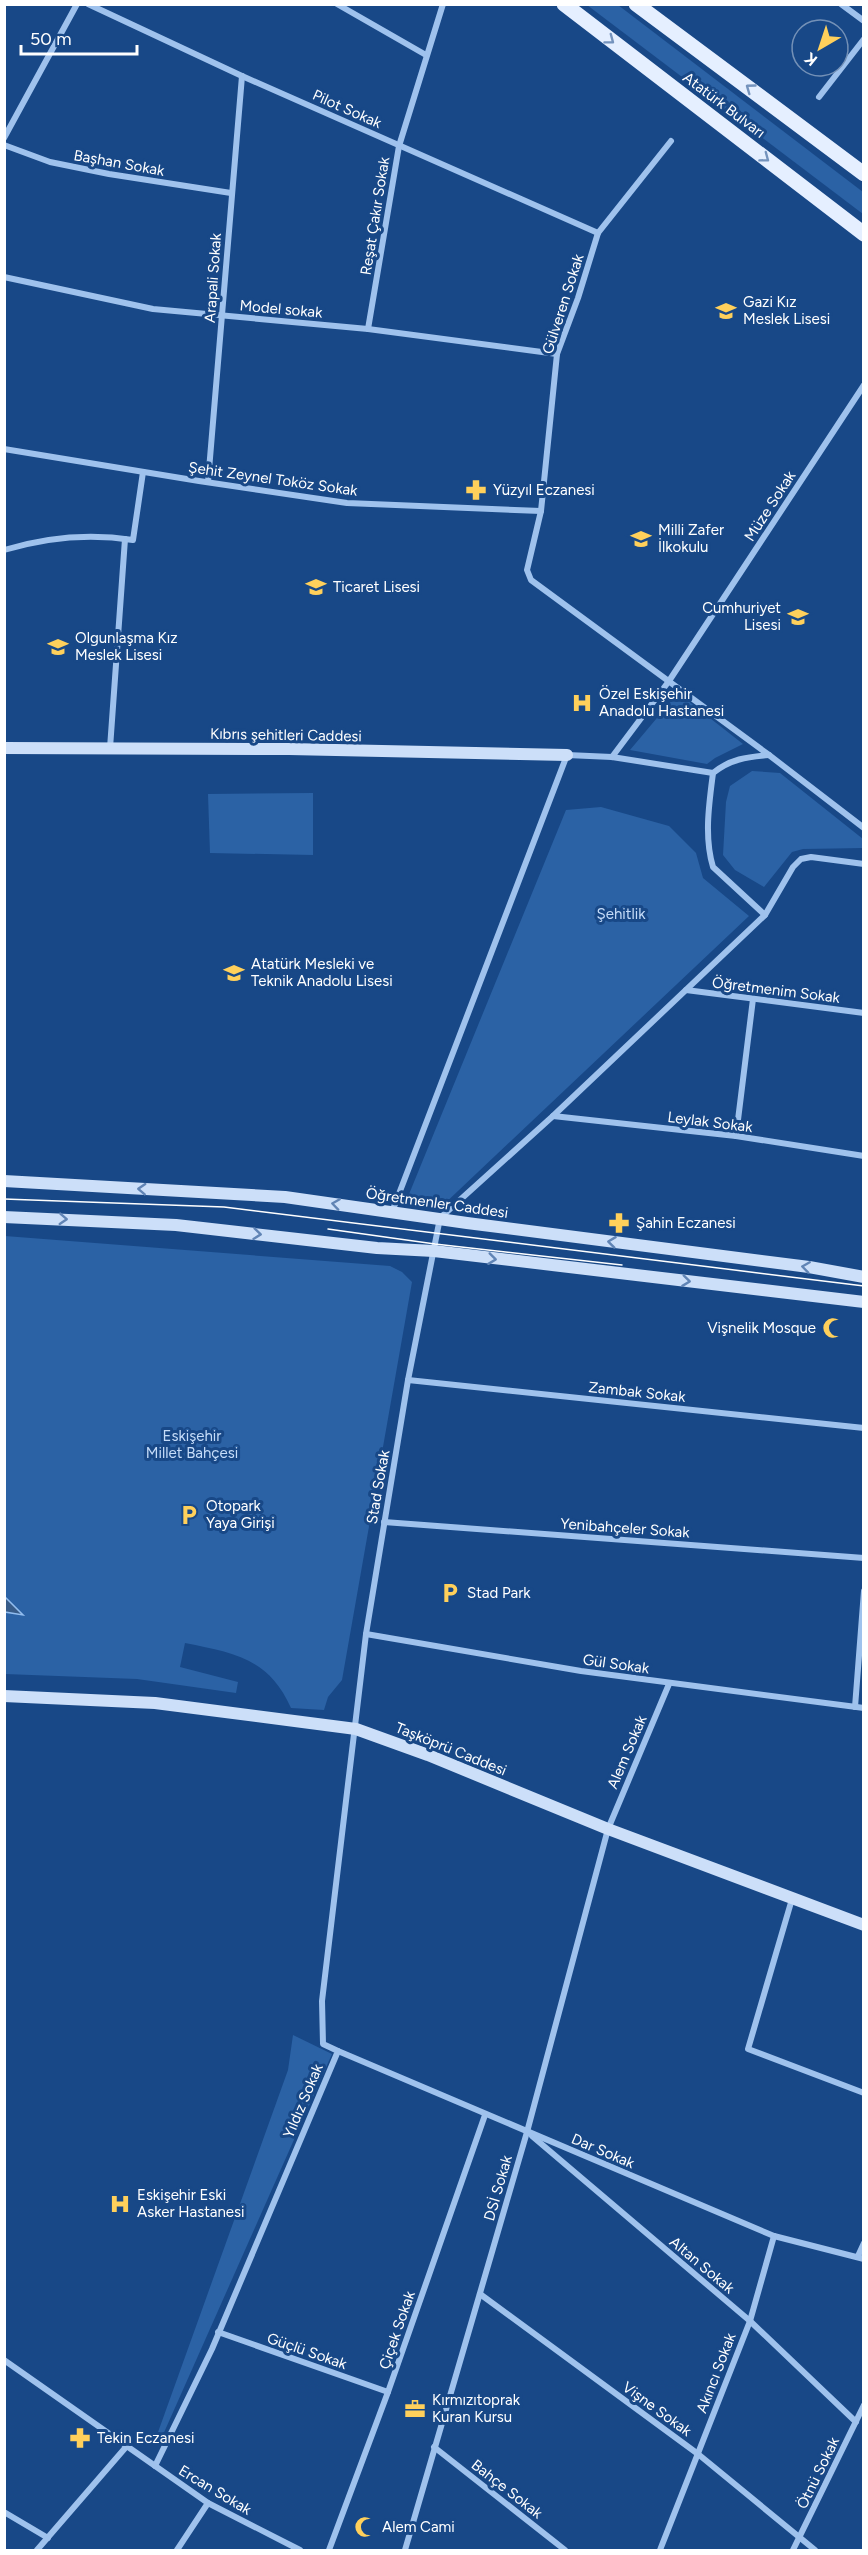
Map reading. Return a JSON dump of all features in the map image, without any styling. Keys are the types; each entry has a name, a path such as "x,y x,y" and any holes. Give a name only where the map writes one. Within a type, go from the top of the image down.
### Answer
{"main road":[{"name":"Atatürk Bulvarı","path":"564,4 864,234"},
{"name":"Atatürk Bulvarı","path":"636,4 864,174"},
{"name":"Kıbrıs şehitleri Caddesi","path":"4,747 289,749 567,755"},
{"name":"Öğretmenler Caddesi","path":"4,1181 285,1197 809,1267 864,1277"},
{"path":"4,1217 176,1225 377,1248 434,1251 864,1302"},
{"name":"Taşköprü Caddesi","path":"4,1696 155,1703 356,1729 428,1755 608,1829 864,1925"}],"street":[{"path":"4,138 77,4"},
{"name":"Pilot Sokak","path":"88,4 242,76 598,233"},
{"path":"337,4 426,55"},
{"name":"Reşat Çakır Sokak","path":"368,329 399,146 443,4"},
{"path":"841,4 863,20"},
{"path":"819,97 864,39"},
{"name":"Arapali Sokak","path":"208,482 242,76"},
{"name":"Gülveren Sokak","path":"669,681 531,580 527,570 541,511 557,354 578,298 598,233 670,141"},
{"name":"Başhan Sokak","path":"4,145 50,162 231,194"},
{"name":"Model sokak","path":"4,277 153,309 368,329 557,354"},
{"name":"Müze Sokak","path":"612,757 669,681 864,385"},
{"name":"Şehit Zeynel Toköz Sokak","path":"4,449 347,502 541,511"},
{"path":"4,550 65,536 133,540 143,472"},
{"path":"110,748 125,539"},
{"path":"669,681 769,754 864,828"},
{"path":"392,1212 567,755 612,757 712,773 740,758 769,754"},
{"path":"712,773 708,825 709,856 712,867 765,915"},
{"path":"440,1218 553,1116 765,915 793,867 801,859 811,857 864,864"},
{"name":"Öğretmenim Sokak","path":"686,990 864,1013"},
{"path":"736,1136 753,999"},
{"name":"Leylak Sokak","path":"553,1116 736,1136 864,1155"},
{"name":"Stad Sokak","path":"356,1729 366,1634 384,1522 408,1380 440,1218"},
{"name":"Zambak Sokak","path":"408,1380 864,1428"},
{"name":"Yenibahçeler Sokak","path":"384,1522 864,1558"},
{"path":"855,1707 864,1591"},
{"name":"Gül Sokak","path":"366,1634 581,1671 864,1708"},
{"name":"Alem Sokak","path":"608,1829 669,1684"},
{"name":"Yıldız Sokak","path":"155,2466 212,2349 338,2051 323,2044 322,2001 356,1729"},
{"name":"DSİ Sokak","path":"405,2550 527,2132 608,1829"},
{"path":"792,1899 748,2049 864,2093"},
{"name":"Dar Sokak","path":"338,2051 774,2236 861,2258"},
{"name":"Çiçek Sokak","path":"329,2550 388,2392 485,2115"},
{"name":"Altan Sokak","path":"527,2132 750,2321 856,2422"},
{"name":"Akıncı Sokak","path":"660,2550 750,2321 774,2236"},
{"path":"861,2258 864,2243"},
{"name":"Vişne Sokak","path":"480,2294 698,2454 815,2550"},
{"name":"Güçlü Sokak","path":"218,2332 388,2392"},
{"name":"Ercan Sokak","path":"4,2360 208,2503 300,2550"},
{"name":"Ötnü Sokak","path":"793,2550 864,2405"},
{"path":"37,2550 126,2447"},
{"name":"Bahçe Sokak","path":"434,2447 565,2550"},
{"path":"177,2550 208,2503"},
{"path":"4,2512 48,2538"}],"green space":[{"path":"587,5 618,5 863,192 863,214"},
{"path":"678,693 743,744 707,764 630,750"},
{"path":"752,771 780,773 863,839 863,848 803,849 792,852 764,887 735,870 723,855 726,802 730,786"},
{"path":"313,793 313,855 210,853 208,794"},
{"name":"Şehitlik","path":"601,807 669,826 696,853 703,878 749,916 440,1208 405,1204 566,810"},
{"name":"Eskişehir Millet Bahçesi","path":"5,1236 390,1266 402,1272 412,1282 342,1680 328,1697 324,1710 291,1708 272,1678 248,1660 219,1650 185,1643 180,1667 238,1682 236,1693 137,1679 5,1674"},
{"path":"293,2035 332,2054 162,2437 157,2435 288,2070"}],"shaded area":[{"path":"5,1597 23,1615 5,1612"}],"tram line":[{"path":"4,1199 224,1207 864,1286"},
{"path":"328,1229 435,1244 622,1265"}],"place":[{"name":"Gazi Kız Meslek Lisesi","path":"726,311"},
{"name":"Yüzyıl Eczanesi","path":"476,490"},
{"name":"Milli Zafer İlkokulu","path":"641,539"},
{"name":"Ticaret Lisesi","path":"316,587"},
{"name":"Cumhuriyet Lisesi","path":"798,617"},
{"name":"Olgunlaşma Kız Meslek Lisesi","path":"58,647"},
{"name":"Özel Eskişehir Anadolu Hastanesi","path":"582,703"},
{"name":"Atatürk Mesleki ve Teknik Anadolu Lisesi","path":"234,973"},
{"name":"Şahin Eczanesi","path":"619,1223"},
{"name":"Vişnelik Mosque","path":"833,1328"},
{"name":"Otopark Yaya Girişi","path":"189,1515"},
{"name":"Stad Park","path":"450,1593"},
{"name":"Eskişehir Eski Asker Hastanesi","path":"120,2204"},
{"name":"Kırmızıtoprak Kuran Kursu","path":"415,2409"},
{"name":"Tekin Eczanesi","path":"80,2438"},
{"name":"Alem Cami","path":"365,2527"}]}
